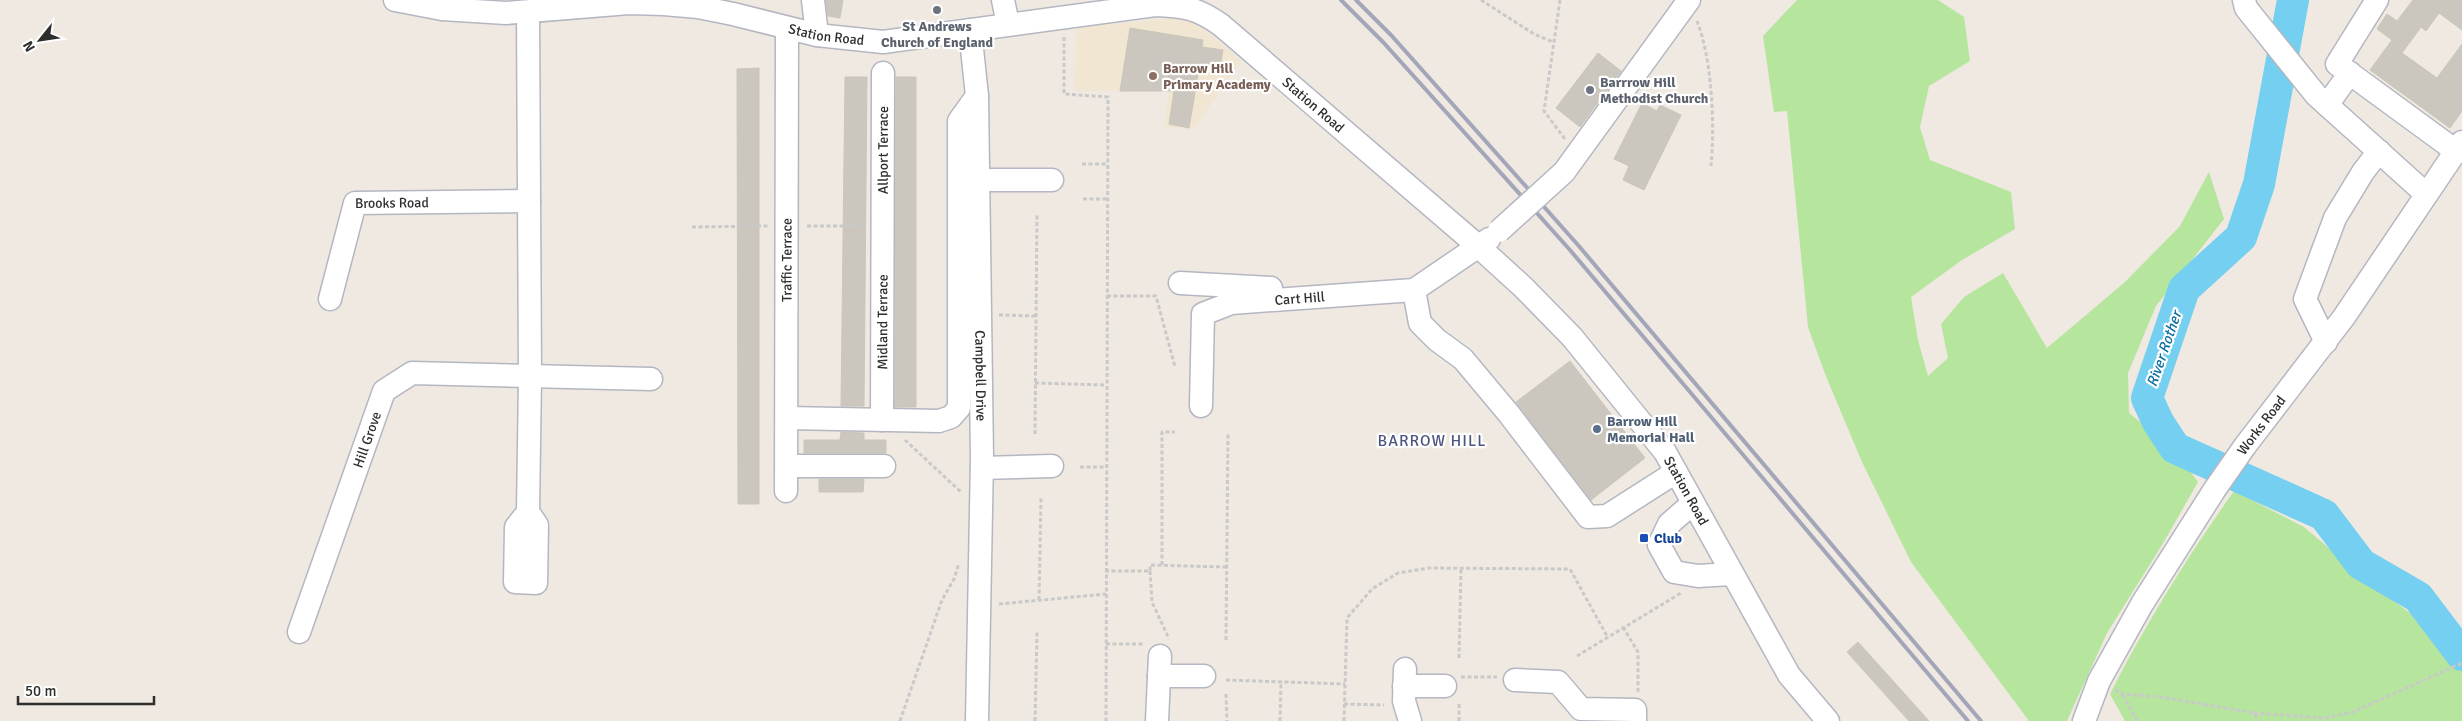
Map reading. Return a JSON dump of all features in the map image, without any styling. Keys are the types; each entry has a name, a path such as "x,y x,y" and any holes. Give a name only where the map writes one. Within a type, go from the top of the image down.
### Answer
{"street":[{"name":"Station Road","path":"395,0 475,12 528,12 629,3 664,4 724,12 817,34 883,42 1155,5 1178,3 1196,10 1221,25 1478,246 1523,286 1572,337 1665,452 1731,574 1789,675 1828,721"},
{"path":"813,0 817,34"},
{"path":"1003,0 1008,24"},
{"path":"2244,0 2246,8 2274,45 2322,100 2426,194"},
{"path":"2377,0 2337,64 2459,146"},
{"path":"1676,472 1607,516 1588,517 1509,414 1463,359 1437,340 1420,323 1414,290 1499,231 1570,164 1688,1"},
{"path":"528,12 530,377 528,512"},
{"name":"Traffic Terrace","path":"786,491 787,28"},
{"name":"Campbell Drive","path":"970,30 977,96 982,468 977,721"},
{"name":"Allport Terrace","path":"883,73 884,226"},
{"path":"2322,100 2350,73"},
{"path":"787,418 939,422 950,417 959,408 959,121 977,96"},
{"name":"Works Road","path":"2084,721 2099,681 2142,604 2218,484 2344,317 2459,146"},
{"path":"2326,342 2305,300 2335,218 2363,172 2379,151"},
{"path":"978,180 1052,180"},
{"name":"Brooks Road","path":"330,299 355,203 529,200"},
{"name":"Midland Terrace","path":"882,420 884,226"},
{"path":"1180,283 1360,294"},
{"name":"Cart Hill","path":"1201,406 1203,314 1231,303 1414,290"},
{"name":"Hill Grove","path":"299,632 384,391 412,373 530,377"},
{"path":"530,377 651,379"},
{"path":"786,466 884,466"},
{"path":"982,468 1052,466"},
{"path":"1693,503 1669,524 1659,545 1674,572 1689,575 1731,574"},
{"path":"1157,721 1159,654 1215,678"},
{"path":"1410,721 1404,701 1404,678 1452,681"},
{"path":"1511,678 1558,682 1581,709 1636,711"}],"path":[{"path":"1481,0 1534,34 1553,42"},
{"path":"1560,0 1544,111 1570,164"},
{"path":"1688,1 1702,35 1713,119 1711,166"},
{"path":"1064,16 1064,94 1108,97 1106,721"},
{"path":"1082,164 1108,164"},
{"path":"1083,199 1108,199"},
{"path":"1035,434 1036,213"},
{"path":"1107,296 1156,296 1175,367"},
{"path":"980,314 1036,316"},
{"path":"1036,383 1106,385"},
{"path":"882,420 963,493"},
{"path":"1162,565 1162,432 1175,432"},
{"path":"1226,640 1228,432"},
{"path":"1080,467 1106,467"},
{"path":"1039,600 1041,497"},
{"path":"900,721 942,600 954,579 960,561"},
{"path":"1106,644 1159,654 1152,602 1150,565 1226,567"},
{"path":"1344,721 1347,618 1372,590 1398,573 1429,568 1570,569 1607,636"},
{"path":"1459,658 1461,569"},
{"path":"1105,571 1150,571"},
{"path":"1576,656 1684,591 1689,575"},
{"path":"979,606 1106,594"},
{"path":"1623,626 1638,652 1636,711"},
{"path":"1036,721 1037,632"},
{"path":"2137,721 2123,694 2161,696 2254,713 2324,718 2353,712 2462,663"},
{"path":"1215,678 1345,684"},
{"path":"1452,681 1511,678"},
{"path":"1280,721 1281,681"},
{"path":"1226,694 1227,721"},
{"path":"1459,703 1459,721"},
{"path":"1344,704 1390,705"},
{"path":"2254,713 2259,721"}],"shaded area":[{"name":"Barrow Hill Primary Academy","path":"1182,17 1207,32 1241,61 1194,129 1164,127 1169,91 1075,91 1076,28"}],"green space":[{"path":"1797,0 1938,0 1964,17 1970,61 1929,86 1920,127 1930,160 2011,192 2015,229 1962,260 1911,297 1918,340 1928,376 1948,358 1941,324 1964,297 2003,273 2047,348 2125,282 2180,226 2209,172 2224,219 2156,306 2128,373 2129,413 2174,449 2198,482 2162,545 2107,633 2067,721 2029,721 1911,562 1862,462 1825,374 1808,327 1787,111 1774,112 1763,36"},
{"path":"2234,491 2304,527 2364,578 2415,617 2462,664 2462,721 2125,721 2110,694 2168,590"}],"building":[{"path":"826,0 843,0 840,18 828,16"},
{"path":"2413,0 2462,0 2462,30 2439,13 2426,31 2421,27 2402,53 2437,78 2462,44 2462,111 2450,128 2370,70 2392,40 2377,29 2387,14 2397,21"},
{"path":"1130,28 1203,40 1202,47 1223,50 1220,67 1200,63 1189,128 1169,124 1174,91 1120,91"},
{"name":"Barrrow Hill Methodist Church","path":"1598,53 1621,71 1580,127 1556,108"},
{"path":"759,68 759,504 738,504 737,69"},
{"path":"845,77 867,77 864,406 841,406"},
{"path":"896,77 916,77 916,407 895,407"},
{"path":"1642,103 1657,111 1660,105 1681,115 1644,190 1623,180 1629,166 1614,159"},
{"path":"1570,361 1645,458 1591,500 1516,402"},
{"path":"841,432 864,433 864,440 886,440 886,453 804,453 804,440 840,440"},
{"path":"819,479 864,479 863,492 819,492"},
{"path":"1858,642 1929,721 1909,721 1847,652"}],"waterway":[{"name":"River Rother","path":"2293,0 2259,184 2241,237 2184,289 2147,398 2158,422 2175,448 2324,515 2361,564 2418,597 2462,655"}],"railway":[{"path":"1341,0 1383,42 1570,250 1968,721"},
{"path":"1356,0 1391,35 1578,245 1981,721"}],"place":[{"name":"St Andrews Church of England","path":"937,10"},
{"name":"Barrow Hill Primary Academy","path":"1153,76"},
{"name":"Barrrow Hill Methodist Church","path":"1590,90"},
{"name":"Barrow Hill Memorial Hall","path":"1597,429"},
{"name":"Club","path":"1644,538"}],"district":[{"name":"BARROW HILL","path":"1432,440"}]}
